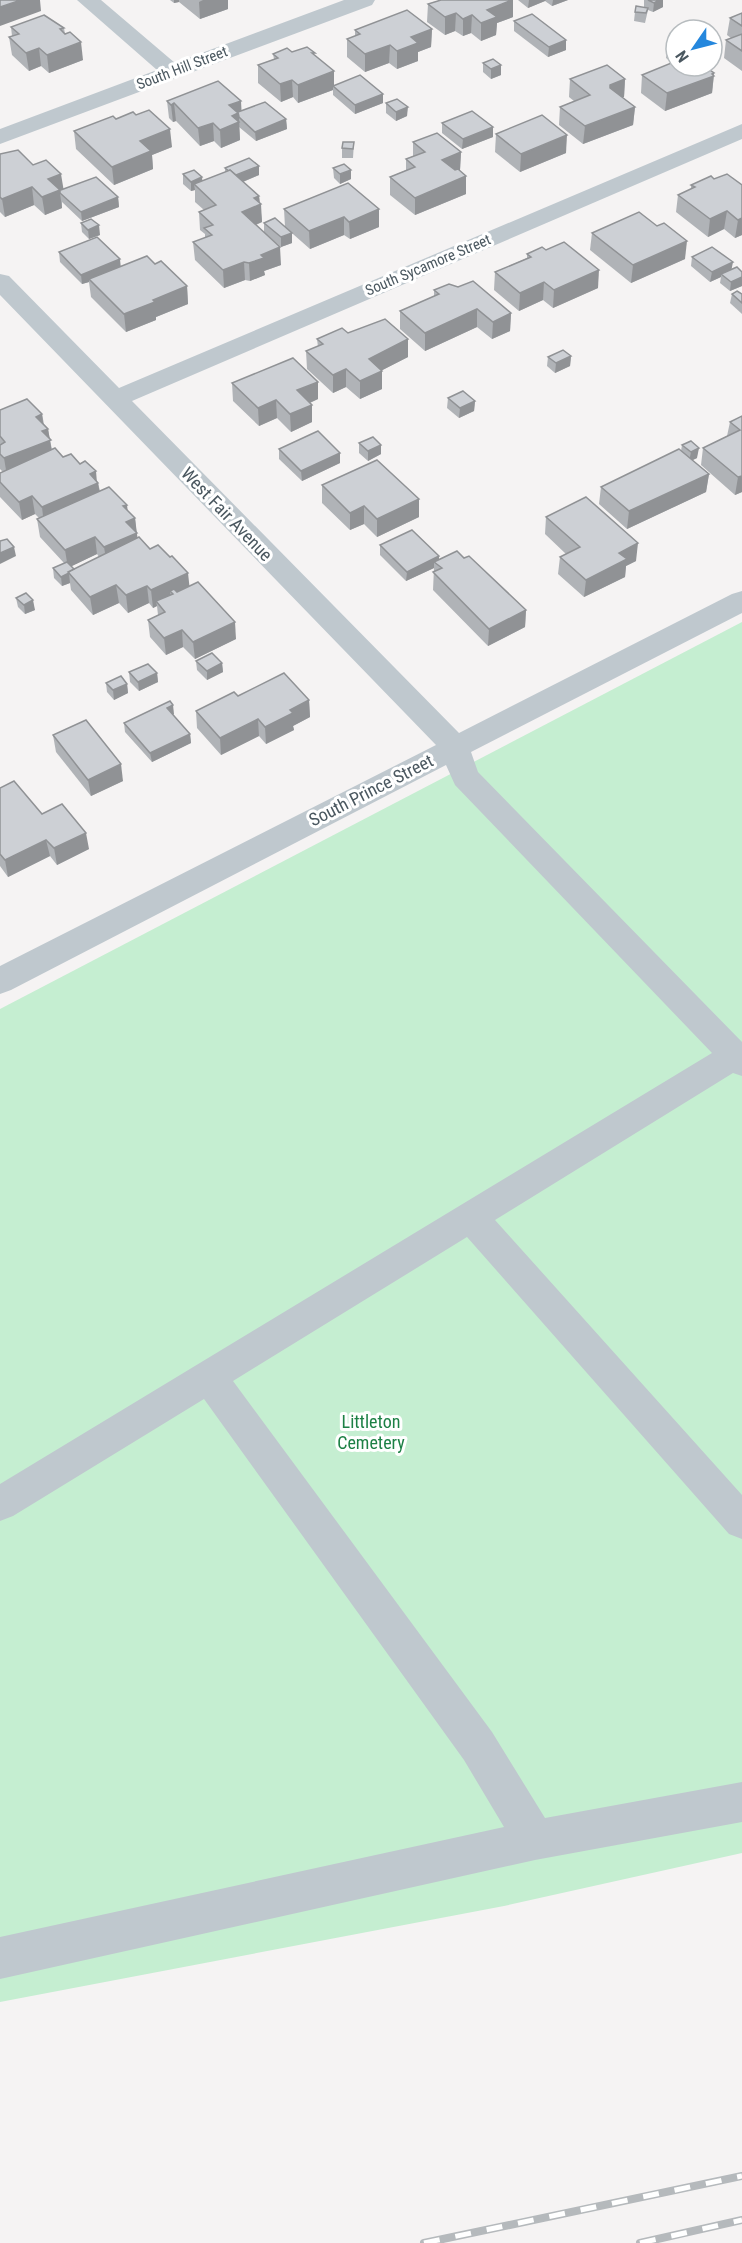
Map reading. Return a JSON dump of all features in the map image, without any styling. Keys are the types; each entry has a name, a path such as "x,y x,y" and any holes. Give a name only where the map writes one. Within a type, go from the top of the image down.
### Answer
{"street":[{"path":"88,0 172,72"},
{"name":"South Hill Street","path":"0,137 364,0"},
{"name":"South Sycamore Street","path":"115,399 742,131"},
{"name":"West Fair Avenue","path":"0,281 455,747"},
{"name":"South Prince Street","path":"0,981 742,601"},
{"path":"0,1504 471,1217 739,1060 465,777 455,747"},
{"path":"471,1217 742,1522"},
{"path":"210,1378 478,1746 535,1840"},
{"path":"0,1958 535,1840 742,1802"}],"green space":[{"name":"Littleton Cemetery","path":"742,622 742,1853 504,1906 0,2002 0,1009"}],"building":[{"path":"0,0 21,0 0,7"},
{"path":"441,0 512,0 487,10 497,17 481,23 472,15 463,19 456,13 445,17 428,4"},
{"path":"636,6 648,8 646,13 635,12"},
{"path":"407,10 432,29 411,37 418,43 397,51 390,45 365,54 347,39 360,34 355,30"},
{"path":"742,13 742,26 730,18"},
{"path":"532,14 566,40 549,47 514,21"},
{"path":"44,15 64,28 60,29 65,34 70,32 81,42 47,55 39,48 26,53 9,37 19,34 11,27"},
{"path":"742,34 742,51 726,40"},
{"path":"307,47 334,71 298,85 292,80 280,84 258,65 278,58 273,54 287,48 292,52"},
{"path":"493,59 501,65 491,69 483,63"},
{"path":"607,65 625,79 610,85 610,88 635,107 585,126 560,107 590,95 570,79"},
{"path":"664,66 664,78 708,78 667,93 642,75"},
{"path":"360,75 383,94 355,105 333,86"},
{"path":"218,81 241,101 229,105 238,113 232,116 239,122 220,130 213,123 198,128 174,103 171,105 167,101"},
{"path":"397,99 408,107 396,112 386,103"},
{"path":"265,102 286,119 255,132 239,117 238,112"},
{"path":"149,110 170,129 140,141 151,151 112,167 74,131 113,116 116,119 133,112 136,115"},
{"path":"472,111 493,127 463,139 442,123"},
{"path":"542,115 567,135 521,154 496,134"},
{"path":"437,133 461,152 442,160 466,176 415,198 390,177 415,167 406,159 425,152 413,142"},
{"path":"343,142 354,142 353,149 342,148"},
{"path":"18,150 33,165 46,160 61,174 48,179 60,190 42,197 32,187 2,199 0,197 0,154"},
{"path":"249,158 259,166 236,175 225,168"},
{"path":"344,164 351,170 340,174 333,168"},
{"path":"194,170 202,177 191,182 183,174"},
{"path":"230,170 259,196 254,198 261,204 242,212 280,247 261,255 264,258 223,270 193,242 212,235 204,228 213,225 199,212 216,205 194,184"},
{"path":"727,174 742,185 742,218 738,220 727,211 710,219 678,195 695,187 691,185 711,176 714,179"},
{"path":"96,177 118,197 81,212 60,193 60,190"},
{"path":"348,183 379,209 349,222 344,217 309,231 284,209"},
{"path":"639,212 657,226 664,223 687,241 633,265 592,233"},
{"path":"275,218 292,233 281,237 264,223"},
{"path":"91,219 99,225 88,230 81,223"},
{"path":"97,237 120,259 81,275 59,252"},
{"path":"564,242 599,270 554,290 544,282 520,293 495,272 531,257 527,254 542,247 546,250"},
{"path":"712,247 733,262 712,272 692,257"},
{"path":"147,256 155,264 161,261 187,286 124,314 89,279"},
{"path":"737,267 742,272 742,277 731,282 721,274"},
{"path":"473,281 511,313 493,322 477,309 425,333 400,311 439,294 434,290 449,284 458,287"},
{"path":"737,291 742,294 742,303 732,294"},
{"path":"385,319 408,339 369,359 382,371 360,381 346,369 333,375 306,351 323,344 317,339 342,328 348,333"},
{"path":"563,350 571,356 556,363 548,357"},
{"path":"293,358 318,382 297,390 312,405 290,414 276,400 258,408 232,383"},
{"path":"463,391 475,401 460,408 448,398"},
{"path":"27,399 42,414 36,417 48,429 42,431 51,440 4,458 0,454 0,445 5,442 0,436 0,410"},
{"path":"742,416 742,476 738,477 703,448 740,430 730,422"},
{"path":"318,431 340,453 301,471 279,449"},
{"path":"373,437 381,445 368,451 359,443"},
{"path":"691,441 699,448 691,452 682,445"},
{"path":"55,448 63,457 71,454 80,464 85,461 96,471 90,474 98,483 42,507 32,496 19,502 0,482 0,473"},
{"path":"679,449 709,474 629,511 601,487"},
{"path":"377,460 419,499 377,519 364,506 350,513 322,485"},
{"path":"109,487 127,505 123,506 135,518 126,522 137,533 104,547 95,537 65,550 37,519"},
{"path":"586,497 638,543 619,553 627,559 586,580 560,557 580,547 546,517"},
{"path":"412,530 439,556 407,572 380,545"},
{"path":"139,537 150,549 158,545 188,573 151,590 147,586 126,595 116,585 90,597 68,572"},
{"path":"7,539 14,547 0,553 0,541"},
{"path":"457,551 464,558 469,556 526,610 489,629 433,572 442,568 434,562"},
{"path":"67,562 74,569 61,577 53,568"},
{"path":"198,582 235,622 193,642 182,630 164,638 148,620 165,612 156,601 173,594 170,591 174,589 177,592"},
{"path":"26,593 33,600 24,605 16,598"},
{"path":"212,653 222,663 207,671 196,661"},
{"path":"148,664 157,673 138,682 129,672"},
{"path":"284,673 309,700 290,710 293,713 265,727 258,719 220,738 196,711 234,692 238,696"},
{"path":"121,676 127,684 113,690 106,683"},
{"path":"170,701 173,705 167,708 190,734 150,753 124,723"},
{"path":"86,720 121,764 88,780 53,735"},
{"path":"14,781 42,814 62,804 86,833 54,848 46,840 5,860 0,854 0,788"}],"railway":[{"path":"424,2243 742,2176"},
{"path":"640,2243 742,2220"}]}
